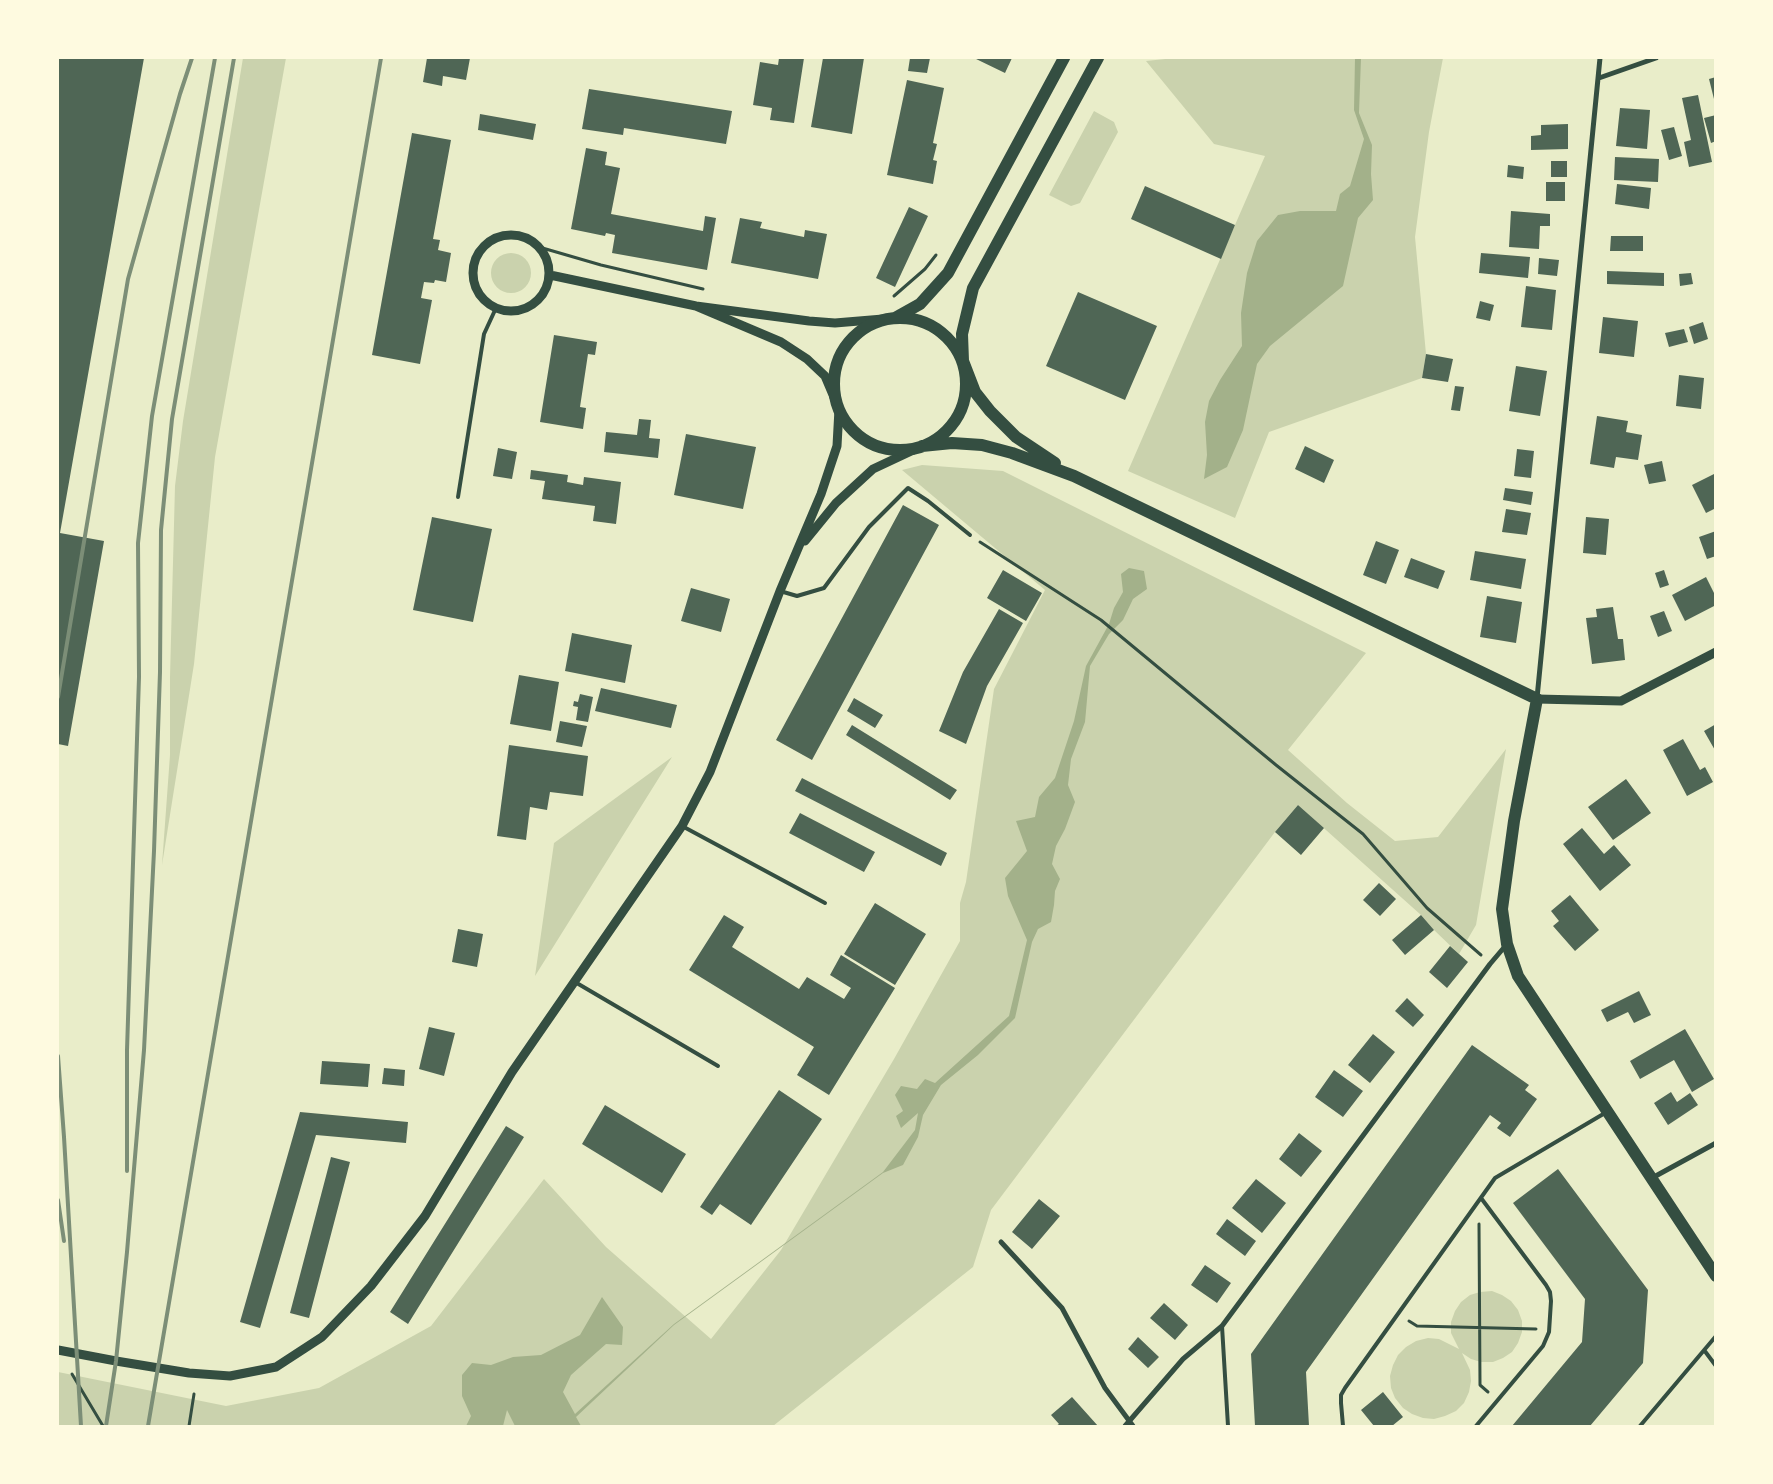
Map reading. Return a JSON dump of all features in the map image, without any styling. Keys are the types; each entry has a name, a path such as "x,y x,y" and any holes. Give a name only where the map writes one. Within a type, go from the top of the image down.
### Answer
{"main road":[{"path":"895,318 920,304 948,272 1064,58"},
{"path":"922,446 937,439 950,428 960,414 965,402 967,388 962,334 973,288 1098,58"},
{"path":"1074,476 1016,437 996,417 975,392 963,361 952,343 936,328 917,320 895,318 881,320 860,331 842,352 835,373 835,394 839,409 852,429 870,443 885,448 902,450 952,443 982,444 1074,476 1537,699 1514,821 1502,909 1507,944 1518,976 1716,1276"}],"street":[{"path":"1600,58 1537,699 1621,700 1716,652"},
{"path":"1599,78 1656,58"},
{"path":"506,235 530,240 539,247 547,260 550,275 549,284 543,296 533,305 520,311 506,311 496,308 484,300 478,292 473,278 477,256 484,246 506,235"},
{"path":"550,275 696,306 809,321 835,323 895,318"},
{"path":"58,1350 189,1373 230,1376 276,1367 322,1337 371,1286 425,1216 512,1072 682,826 710,772 780,591 821,494 836,446 839,409 825,376 807,359 781,342 696,306"},
{"path":"797,551 836,503 873,469 922,446"},
{"path":"1125,1426 1132,1424 1183,1359 1222,1326 1490,964 1507,944"},
{"path":"1652,1179 1716,1143"},
{"path":"1001,1242 1062,1308 1105,1388 1132,1424"}],"lane":[{"path":"458,497 484,334 496,308"},
{"path":"780,591 797,596 824,588 869,527 908,488 928,501 970,535"},
{"path":"682,826 825,903"},
{"path":"575,982 718,1066"},
{"path":"1343,1426 1341,1395 1495,1178 1607,1112"},
{"path":"1476,1426 1547,1339 1550,1292 1480,1200"},
{"path":"1222,1326 1228,1426"},
{"path":"1640,1426 1716,1336"},
{"path":"1704,1350 1716,1366"}],"path":[{"path":"539,247 601,265 704,289"},
{"path":"891,300 925,269 941,249"},
{"path":"970,535 1100,620 1363,834 1427,908 1490,964"},
{"path":"1480,1200 1480,1385 1498,1400"},
{"path":"1399,1313 1417,1326 1549,1329"},
{"path":"72,1374 103,1426"},
{"path":"190,1426 194,1394"}],"shaded area":[{"path":"243,58 286,58 215,457 194,664 162,865 170,755 175,486 183,421"},
{"path":"1175,58 1443,58 1429,132 1415,237 1426,354 1422,378 1269,432 1235,518 1128,471 1265,156 1214,144 1146,61"},
{"path":"1355,58 1361,58 1359,113 1372,145 1371,174 1373,200 1358,218 1343,286 1270,346 1257,364 1243,430 1227,467 1204,479 1207,455 1205,422 1209,401 1242,346 1241,313 1247,273 1257,241 1278,215 1300,211 1336,211 1340,194 1350,186 1364,139 1354,110"},
{"path":"1094,111 1114,122 1118,132 1080,203 1071,206 1049,195"},
{"path":"507,253 515,253 522,256 528,262 531,273 528,284 522,290 515,293 507,293 500,290 494,284 491,277 491,269 494,262 500,256"},
{"path":"922,465 1003,471 1366,653 1288,750 1347,803 1395,841 1438,837 1506,749 1476,925 1459,954 1421,915 1298,805 1275,832 991,1210 973,1267 773,1426 58,1426 58,1372 226,1406 319,1388 431,1326 544,1179 606,1247 711,1339 781,1250 894,1059 960,941 960,903 966,882 994,689 1045,590 902,470"},
{"path":"1129,568 1144,571 1147,589 1133,599 1123,620 1109,634 1090,666 1085,722 1071,759 1068,785 1075,802 1065,829 1056,846 1052,864 1060,879 1055,891 1051,922 1038,929 1032,942 1015,1018 978,1055 941,1085 923,1115 918,1137 903,1165 883,1173 674,1325 576,1417 581,1426 515,1426 507,1410 503,1426 466,1426 471,1416 462,1396 462,1375 472,1363 491,1365 513,1357 541,1355 580,1335 602,1297 623,1327 622,1345 606,1344 571,1375 563,1392 575,1414 674,1324 883,1172 915,1130 918,1113 901,1128 896,1116 903,1111 895,1095 901,1086 917,1089 925,1079 935,1083 1009,1016 1027,940 1008,896 1005,878 1027,851 1016,821 1035,817 1039,797 1055,778 1074,721 1086,666 1109,624 1114,608 1123,592 1121,574"},
{"path":"672,757 535,976 554,843"},
{"path":"1492,1291 1511,1301 1518,1310 1522,1321 1522,1332 1512,1352 1493,1362 1481,1362 1471,1359 1462,1353 1470,1370 1471,1381 1464,1403 1456,1411 1434,1419 1423,1418 1403,1408 1395,1398 1391,1388 1390,1376 1398,1355 1416,1341 1428,1338 1439,1339 1459,1349 1451,1333 1451,1322 1455,1311 1461,1302 1470,1295"}],"building":[{"path":"58,58 144,58 60,533 104,541 68,746 58,744"},
{"path":"427,58 470,58 466,80 443,76 442,86 423,82"},
{"path":"779,58 804,58 794,123 770,120 772,108 753,105 760,62 778,65"},
{"path":"823,58 864,58 852,134 811,127"},
{"path":"910,58 930,58 927,73 908,71"},
{"path":"974,58 1012,58 1005,73"},
{"path":"1716,77 1716,103 1715,103 1709,79"},
{"path":"907,80 944,88 933,143 937,144 933,160 937,161 933,184 887,175"},
{"path":"589,89 732,111 726,144 624,128 623,135 582,129"},
{"path":"1698,95 1712,162 1689,167 1684,142 1691,140 1682,98"},
{"path":"1620,108 1650,110 1647,149 1616,146"},
{"path":"480,114 536,124 533,140 478,130"},
{"path":"1716,115 1716,141 1711,143 1704,118"},
{"path":"1568,124 1568,149 1531,150 1531,136 1541,135 1541,125"},
{"path":"1674,127 1682,156 1669,160 1661,130"},
{"path":"412,133 451,140 433,239 440,240 438,250 451,253 446,282 435,280 434,283 424,282 421,298 432,300 420,364 372,355"},
{"path":"586,148 607,152 605,165 620,168 611,214 703,231 705,216 716,218 707,270 612,253 615,235 606,233 605,236 571,229"},
{"path":"1615,157 1659,159 1658,182 1614,180"},
{"path":"1551,161 1567,161 1567,177 1551,177"},
{"path":"1508,165 1524,167 1523,179 1507,177"},
{"path":"1546,182 1565,182 1565,201 1546,201"},
{"path":"1617,184 1651,188 1649,209 1615,204"},
{"path":"1145,186 1235,225 1221,259 1131,219"},
{"path":"909,207 928,216 895,287 876,278"},
{"path":"1511,211 1550,214 1550,226 1540,226 1539,249 1509,247"},
{"path":"740,218 762,222 760,228 804,237 805,230 827,234 818,279 731,263"},
{"path":"1611,236 1643,236 1643,251 1610,251"},
{"path":"1481,253 1530,257 1528,278 1479,273"},
{"path":"1539,258 1559,260 1557,276 1538,274"},
{"path":"1607,271 1664,273 1664,286 1607,284"},
{"path":"1691,273 1693,284 1680,286 1679,274"},
{"path":"1526,286 1556,290 1552,330 1521,327"},
{"path":"1078,292 1157,326 1125,400 1046,366"},
{"path":"1480,301 1494,305 1490,321 1476,318"},
{"path":"1603,317 1638,321 1634,357 1599,353"},
{"path":"1703,322 1708,339 1694,344 1689,327"},
{"path":"1684,329 1688,342 1669,347 1665,333"},
{"path":"554,335 597,342 595,355 588,354 580,407 586,408 583,429 540,422"},
{"path":"1426,354 1453,359 1448,382 1422,378"},
{"path":"1516,366 1547,371 1540,416 1509,411"},
{"path":"1679,375 1704,378 1701,409 1676,406"},
{"path":"1455,386 1464,387 1460,411 1451,410"},
{"path":"1597,416 1628,421 1626,432 1642,435 1638,460 1616,457 1614,468 1590,464"},
{"path":"639,419 651,420 649,438 660,439 658,458 604,452 606,432 637,435"},
{"path":"686,434 756,447 743,509 674,495"},
{"path":"1305,446 1334,460 1324,483 1295,469"},
{"path":"498,448 517,452 512,479 493,476"},
{"path":"1517,449 1534,451 1531,478 1514,476"},
{"path":"1662,461 1666,481 1649,484 1644,465"},
{"path":"531,470 568,475 567,482 583,485 584,477 621,482 616,524 593,521 595,506 542,499 545,481 530,479"},
{"path":"1716,473 1716,508 1706,513 1692,485"},
{"path":"1505,488 1533,492 1531,505 1503,500"},
{"path":"903,505 939,525 812,760 776,740"},
{"path":"1506,509 1531,513 1527,535 1502,532"},
{"path":"432,517 492,529 473,622 413,610"},
{"path":"1586,517 1609,519 1606,555 1583,553"},
{"path":"1716,531 1716,556 1707,559 1699,537"},
{"path":"1376,541 1399,550 1386,584 1363,575"},
{"path":"1475,551 1526,559 1521,589 1470,580"},
{"path":"1411,558 1445,571 1438,589 1404,577"},
{"path":"1003,570 1042,593 1026,621 987,598"},
{"path":"1664,570 1669,585 1660,588 1655,573"},
{"path":"1706,577 1716,597 1716,605 1685,621 1672,595"},
{"path":"691,588 730,599 721,632 681,621"},
{"path":"1487,596 1522,602 1516,643 1480,637"},
{"path":"1613,607 1618,639 1623,639 1625,660 1592,664 1586,618 1597,617 1596,609"},
{"path":"999,609 1023,623 987,686 966,744 939,731 963,672"},
{"path":"1664,611 1672,631 1658,637 1650,616"},
{"path":"572,633 632,645 625,683 565,671"},
{"path":"519,675 559,682 551,731 510,724"},
{"path":"601,688 677,705 671,728 595,711"},
{"path":"580,694 593,697 588,722 576,720 578,707 573,706 574,701 578,702"},
{"path":"854,698 883,715 875,728 847,711"},
{"path":"560,721 587,726 582,747 556,742"},
{"path":"1716,724 1716,752 1704,731"},
{"path":"852,725 957,790 950,800 846,735"},
{"path":"1683,739 1700,770 1705,767 1713,782 1687,796 1663,750"},
{"path":"509,745 588,756 583,796 550,792 547,810 530,807 526,840 497,836"},
{"path":"802,778 947,853 941,866 795,791"},
{"path":"1626,779 1651,813 1613,840 1588,807"},
{"path":"1298,805 1324,828 1301,855 1275,832"},
{"path":"800,813 875,852 864,872 789,833"},
{"path":"1582,828 1604,854 1614,845 1631,865 1600,891 1563,844"},
{"path":"1379,883 1396,899 1380,916 1363,900"},
{"path":"1570,895 1599,930 1575,951 1553,926 1559,921 1551,911"},
{"path":"875,903 926,934 895,985 844,954"},
{"path":"724,915 744,927 732,947 799,989 807,977 844,999 851,988 830,975 841,955 895,988 829,1095 797,1075 814,1047 689,970"},
{"path":"1421,915 1434,930 1405,955 1392,940"},
{"path":"458,929 483,934 477,967 452,962"},
{"path":"1450,946 1468,962 1447,988 1429,972"},
{"path":"1639,991 1651,1015 1634,1023 1628,1012 1607,1022 1601,1010"},
{"path":"1407,998 1424,1015 1413,1027 1395,1011"},
{"path":"429,1027 455,1033 444,1076 419,1069"},
{"path":"1685,1029 1714,1079 1692,1092 1674,1060 1640,1079 1630,1061"},
{"path":"1373,1034 1395,1052 1370,1083 1348,1065"},
{"path":"1472,1045 1529,1085 1525,1090 1537,1099 1510,1137 1497,1128 1501,1123 1490,1115 1306,1372 1309,1426 1255,1426 1251,1354"},
{"path":"322,1061 370,1064 368,1087 320,1084"},
{"path":"384,1068 405,1070 404,1086 382,1084"},
{"path":"1334,1070 1363,1091 1343,1117 1315,1097"},
{"path":"779,1090 822,1119 751,1225 720,1204 712,1215 700,1207"},
{"path":"1671,1092 1677,1102 1690,1093 1698,1105 1668,1125 1654,1103"},
{"path":"605,1105 686,1154 662,1193 582,1144"},
{"path":"300,1112 408,1122 406,1143 316,1135 260,1328 240,1322"},
{"path":"506,1126 524,1137 408,1324 390,1312"},
{"path":"1299,1133 1322,1151 1301,1177 1279,1159"},
{"path":"331,1157 350,1162 309,1318 290,1313"},
{"path":"1558,1169 1648,1290 1643,1363 1590,1426 1512,1426 1582,1342 1585,1299 1513,1203"},
{"path":"1256,1179 1286,1203 1262,1233 1232,1208"},
{"path":"1039,1199 1060,1216 1032,1249 1012,1232"},
{"path":"1227,1219 1256,1241 1245,1256 1216,1234"},
{"path":"1205,1265 1231,1283 1217,1303 1191,1285"},
{"path":"1164,1303 1188,1325 1175,1340 1150,1318"},
{"path":"1138,1337 1159,1357 1148,1368 1128,1349"},
{"path":"1383,1392 1403,1417 1392,1426 1374,1426 1361,1410"},
{"path":"1072,1397 1098,1426 1056,1426 1059,1424 1051,1415"}],"railway":[{"path":"58,697 128,279 180,94 192,58"},
{"path":"127,1171 127,1050 139,677 138,543 152,416 215,58"},
{"path":"106,1426 116,1361 144,1050 154,851 160,672 161,530 172,419 234,58"},
{"path":"148,1426 381,58"},
{"path":"58,1056 81,1426"},
{"path":"58,1200 64,1241"}]}
